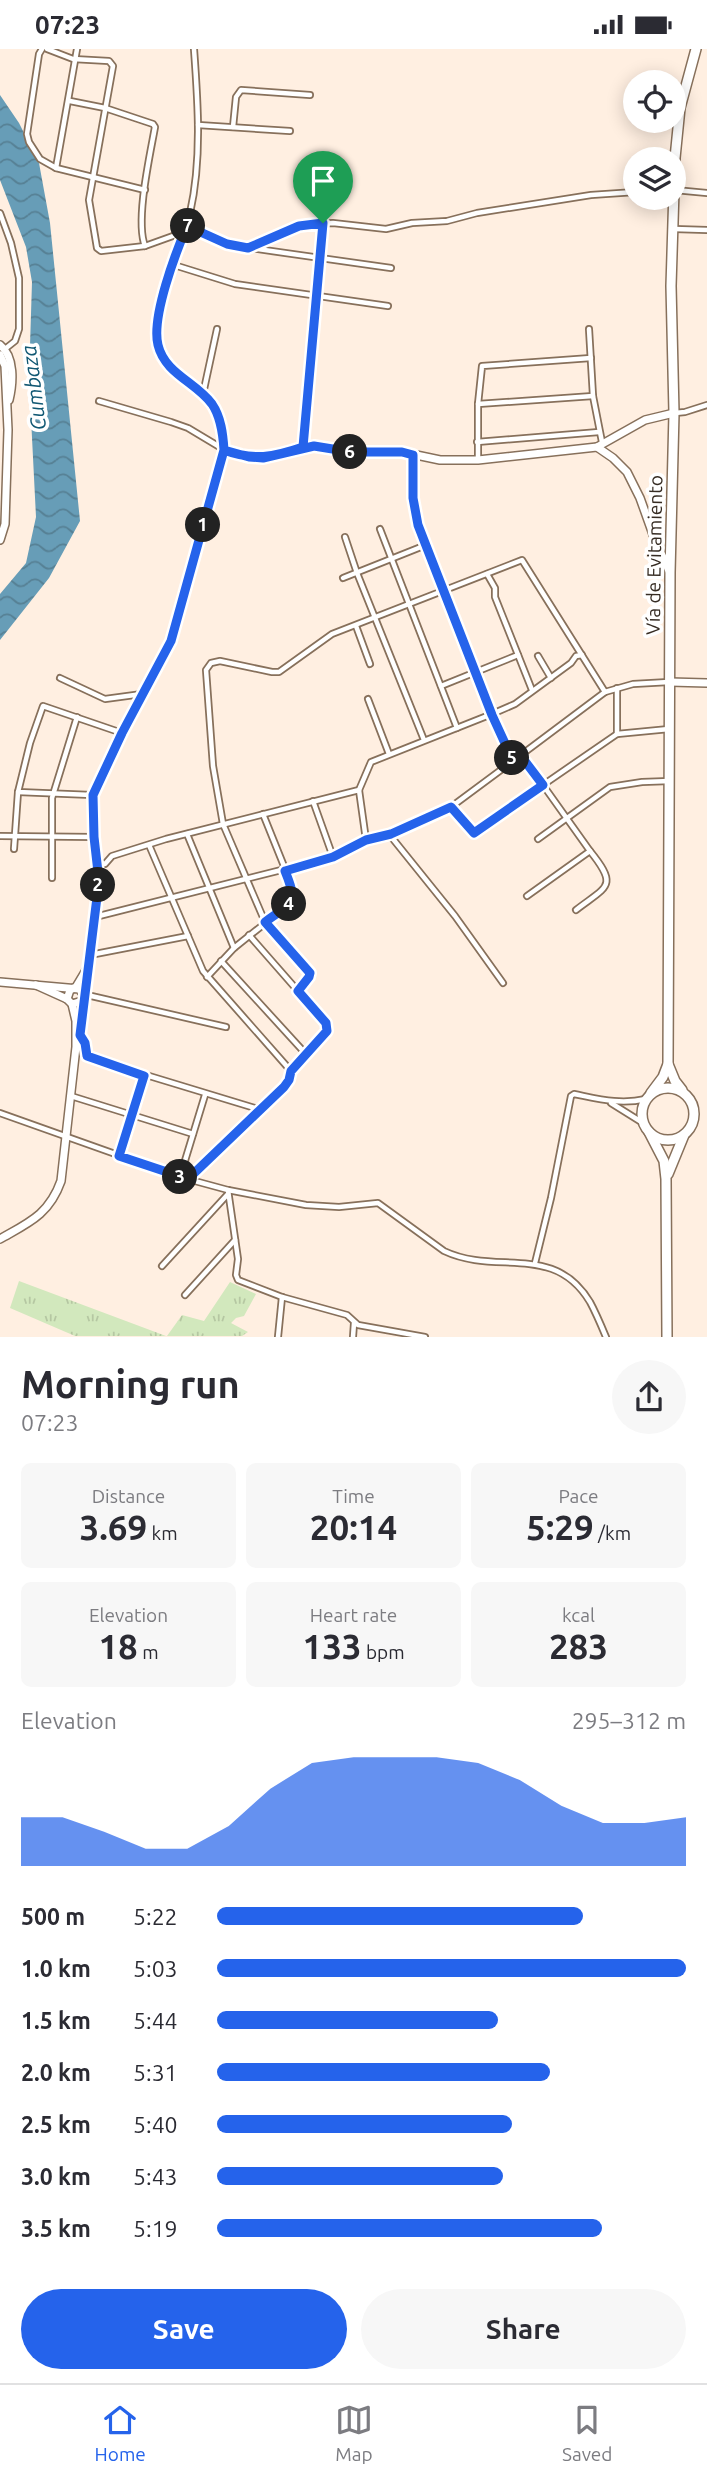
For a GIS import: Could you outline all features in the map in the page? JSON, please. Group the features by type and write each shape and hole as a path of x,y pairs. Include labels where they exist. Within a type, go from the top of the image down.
{"highway":[{"name":"Vía de Evitamiento","path":"675,147 680,108 696,49"},
{"name":"Vía de Evitamiento","path":"649,1096 663,1077 668,1064 670,573 674,413 671,286 674,210"},
{"name":"Vía de Evitamiento","path":"668,1064 675,1081 685,1094"},
{"path":"666,1179 671,1161 692,1124 694,1115 691,1102 685,1094 667,1087 649,1096 642,1108 643,1123 664,1161 666,1179 667,1336"},
{"path":"649,1132 659,1139 668,1140 684,1134"}],"street":[{"path":"145,190 92,177 56,168 40,159 27,134 39,54 45,49 70,58 112,63 113,72 92,177 89,200 97,248 102,251 145,246 185,232"},
{"path":"56,168 77,49"},
{"path":"0,1239 36,1219 55,1194 61,1181 99,881 93,795 122,733 171,641 224,450 218,415 203,394 174,371 158,344 159,312 187,226 195,186 198,124 194,49"},
{"path":"233,127 236,97 241,90 310,95"},
{"path":"69,101 106,108 149,121 155,127 145,190 142,235 145,246"},
{"path":"198,124 290,131"},
{"path":"686,191 707,193"},
{"path":"248,248 299,226 323,223 386,229 623,192"},
{"path":"0,213 11,243 19,278 18,333 13,344 2,350 10,360 12,375 4,429 3,518 0,540"},
{"path":"303,447 323,223"},
{"path":"187,226 227,244 391,268"},
{"path":"674,229 707,230"},
{"path":"174,265 235,284 388,306"},
{"path":"203,394 217,329"},
{"path":"589,329 593,396 600,445 627,472 670,573"},
{"path":"478,460 480,369 484,365 591,358"},
{"path":"478,404 593,396"},
{"path":"99,401 180,425 224,450 249,457 263,458 303,447 325,446 351,452 402,452 440,460 478,460 600,445 645,420 707,405"},
{"path":"477,442 599,432"},
{"path":"413,455 415,514 492,715 513,761"},
{"path":"380,529 457,728"},
{"path":"345,537 374,618 424,740"},
{"path":"343,578 426,545"},
{"path":"298,991 310,973 265,922 223,824 213,766 206,670 211,663 220,661 279,672 332,634 519,561 524,562 605,692"},
{"path":"487,575 495,588 495,597 532,691"},
{"path":"356,626 370,664"},
{"path":"441,686 518,655"},
{"path":"366,840 359,790 369,764 515,704 571,663 576,656 582,655"},
{"path":"538,656 551,678"},
{"path":"60,678 105,699 143,693"},
{"path":"94,918 333,857 366,840 391,834 451,807 605,692 633,684 707,683"},
{"path":"617,688 617,734"},
{"path":"368,699 389,754"},
{"path":"14,849 18,792 30,743 43,706 122,733"},
{"path":"52,878 54,794 77,717"},
{"path":"451,807 474,833 617,734 670,729"},
{"path":"521,756 605,870 607,884 576,910"},
{"path":"538,839 610,787 670,781"},
{"path":"97,862 105,864 112,856 149,845 359,790"},
{"path":"18,792 93,795"},
{"path":"313,801 333,857"},
{"path":"206,977 234,948 288,905 293,898 293,891 263,814"},
{"path":"187,834 234,948"},
{"path":"391,834 503,983"},
{"path":"0,836 94,837"},
{"path":"149,845 206,977 291,1071"},
{"path":"527,896 590,851"},
{"path":"188,1179 287,1084 291,1071 305,1053 326,1034 327,1026 249,935"},
{"path":"89,955 188,936"},
{"path":"221,960 305,1053"},
{"path":"76,1047 69,1002 70,991 76,987 88,967"},
{"path":"0,982 76,987 85,996 226,1027"},
{"path":"36,985 69,1002 78,1004 85,996"},
{"path":"80,1035 85,1043 87,1056 205,1095 259,1109"},
{"path":"119,1156 144,1076"},
{"path":"535,1263 551,1198 569,1100 574,1094 611,1102 631,1103 649,1096"},
{"path":"180,1177 205,1095"},
{"path":"70,1096 193,1134"},
{"path":"611,1102 643,1123"},
{"path":"0,1112 66,1138 228,1192 306,1205 339,1207 378,1203 456,1257 548,1266 574,1282 590,1301 606,1336"},
{"path":"228,1192 238,1259 237,1278 282,1297 335,1310 348,1315 354,1322 382,1333 423,1336"},
{"path":"162,1266 228,1192"},
{"path":"185,1295 235,1240"},
{"path":"280,1335 282,1297"},
{"path":"353,1336 354,1322"}],"green space":[{"path":"19,1281 166,1336 75,1336 10,1308"},
{"path":"230,1282 256,1294 244,1316 231,1323 248,1332 242,1336 167,1336 182,1315 204,1321"}],"water":[{"name":"Cumbaza","path":"0,95 19,123 39,163 50,223 80,521 49,578 0,640 0,594 26,563 36,517 29,378 32,282 26,247 0,180"}],"route":[{"path":"323,223 299,226 248,248 227,244 187,226 159,312 157,336 161,353 174,371 212,404 222,429 224,450 249,457 263,458 314,446 362,453 402,452 413,455 413,498 418,525 492,715 513,761 521,756 543,785 474,833 451,807 391,834 366,840 333,857 285,871 293,898 265,922 310,973 298,991 326,1023 327,1031 291,1071 284,1087 188,1179 119,1156 144,1076 90,1058 80,1035 99,881 93,795 122,733 171,641 224,450 263,458 303,447 323,223"}]}
